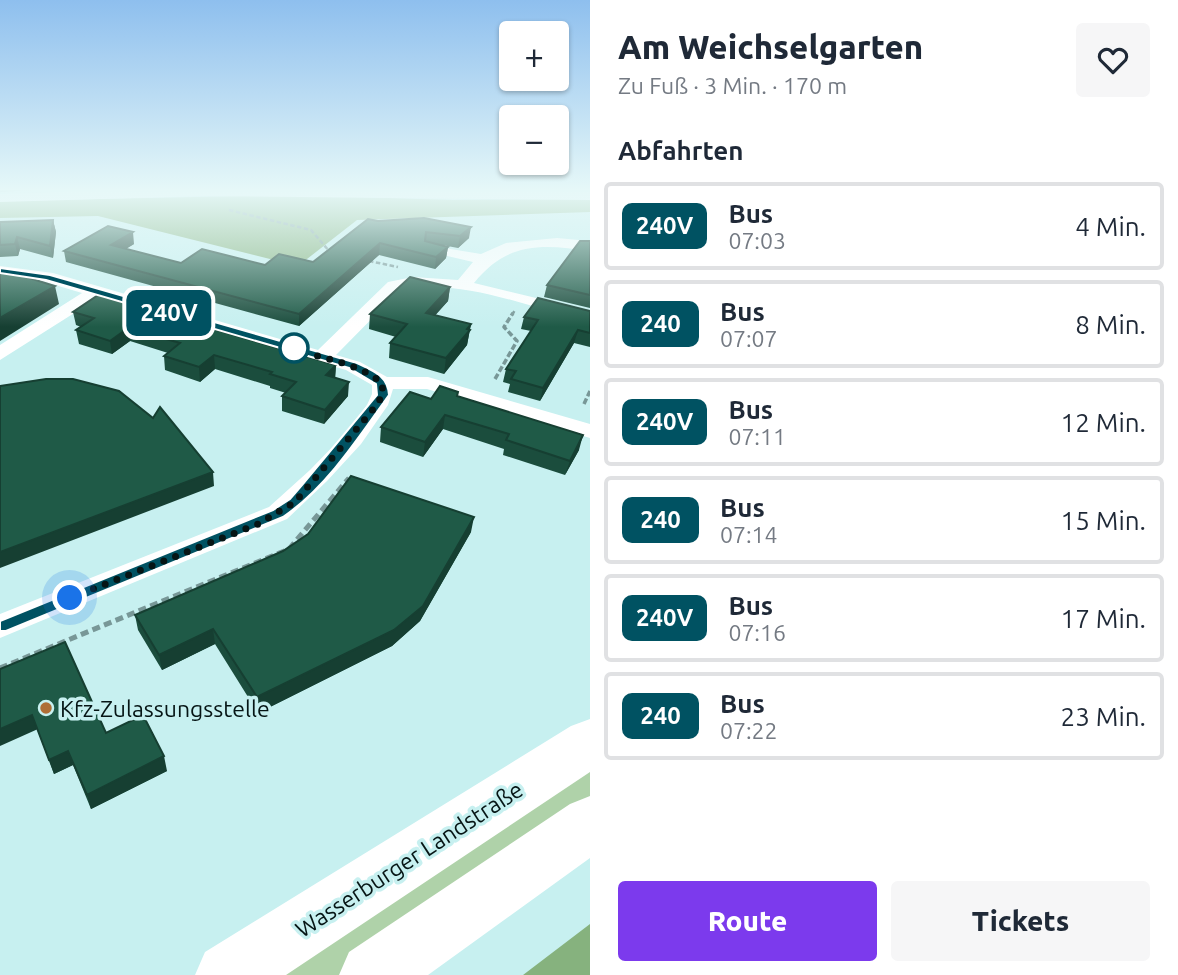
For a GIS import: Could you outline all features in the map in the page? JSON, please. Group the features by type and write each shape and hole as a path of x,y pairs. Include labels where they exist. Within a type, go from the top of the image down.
{"main road":[{"name":"Wasserburger Landstraße","path":"228,975 590,743"},
{"path":"372,975 590,824"}],"street":[{"path":"462,286 485,260 507,247 573,243 590,246"},
{"path":"432,248 485,260"},
{"path":"0,271 30,273 322,357 362,370 382,383 428,383 590,431"},
{"path":"322,357 394,286 424,280 462,286 590,317"},
{"path":"0,354 95,292"},
{"path":"0,626 258,524 286,508 320,475 371,412 383,395 382,383"}],"path":[{"path":"316,236 329,251 342,255"},
{"path":"322,259 329,251"},
{"path":"369,261 409,270"},
{"path":"495,379 517,341 504,327 521,301"},
{"path":"584,404 590,391"},
{"path":"0,668 289,549 352,475"}],"green space":[{"path":"176,236 337,236 298,266"},
{"path":"590,770 590,811 353,975 278,975"},
{"path":"590,924 590,975 523,975"}],"building":[{"path":"0,236 51,236 50,246 17,237 15,244 0,245"},
{"path":"91,236 127,236 111,245 181,263 202,249 265,265 279,254 313,262 347,236 426,236 425,241 448,247 436,257 380,243 299,314 64,251"},
{"path":"580,241 590,241 590,295 547,285"},
{"path":"0,269 55,286 0,318"},
{"path":"410,277 450,287 426,313 471,324 467,329 470,330 446,358 390,343 407,324 370,314"},
{"path":"98,295 336,365 326,375 349,382 325,410 282,396 296,382 270,374 272,372 214,355 199,367 164,356 180,343 128,328 110,341 76,330 94,318 73,312"},
{"path":"538,298 590,311 590,333 578,330 543,388 511,379 516,371 506,369 538,320 524,317"},
{"path":"46,379 73,379 119,391 153,418 160,407 213,472 0,552 0,386"},
{"path":"440,386 458,392 457,396 583,435 570,461 506,440 509,434 445,415 425,442 381,427 410,392 431,399"},
{"path":"351,476 474,517 423,606 394,630 257,697 213,629 159,655 135,615 283,551 308,534"},
{"path":"65,642 106,733 143,715 164,756 87,795 68,751 49,760 32,715 0,729 0,669"}],"bus line":[{"name":"240V","path":"0,271 47,277 353,366 371,374 382,383 383,395 307,489 295,502 278,513 258,524 0,626"}],"place":[{"name":"Kfz-Zulassungsstelle","path":"46,708"}],"route":[{"path":"70,598 258,524 295,502 307,489 371,412 383,395 382,383 371,374 353,366 294,348"}]}
